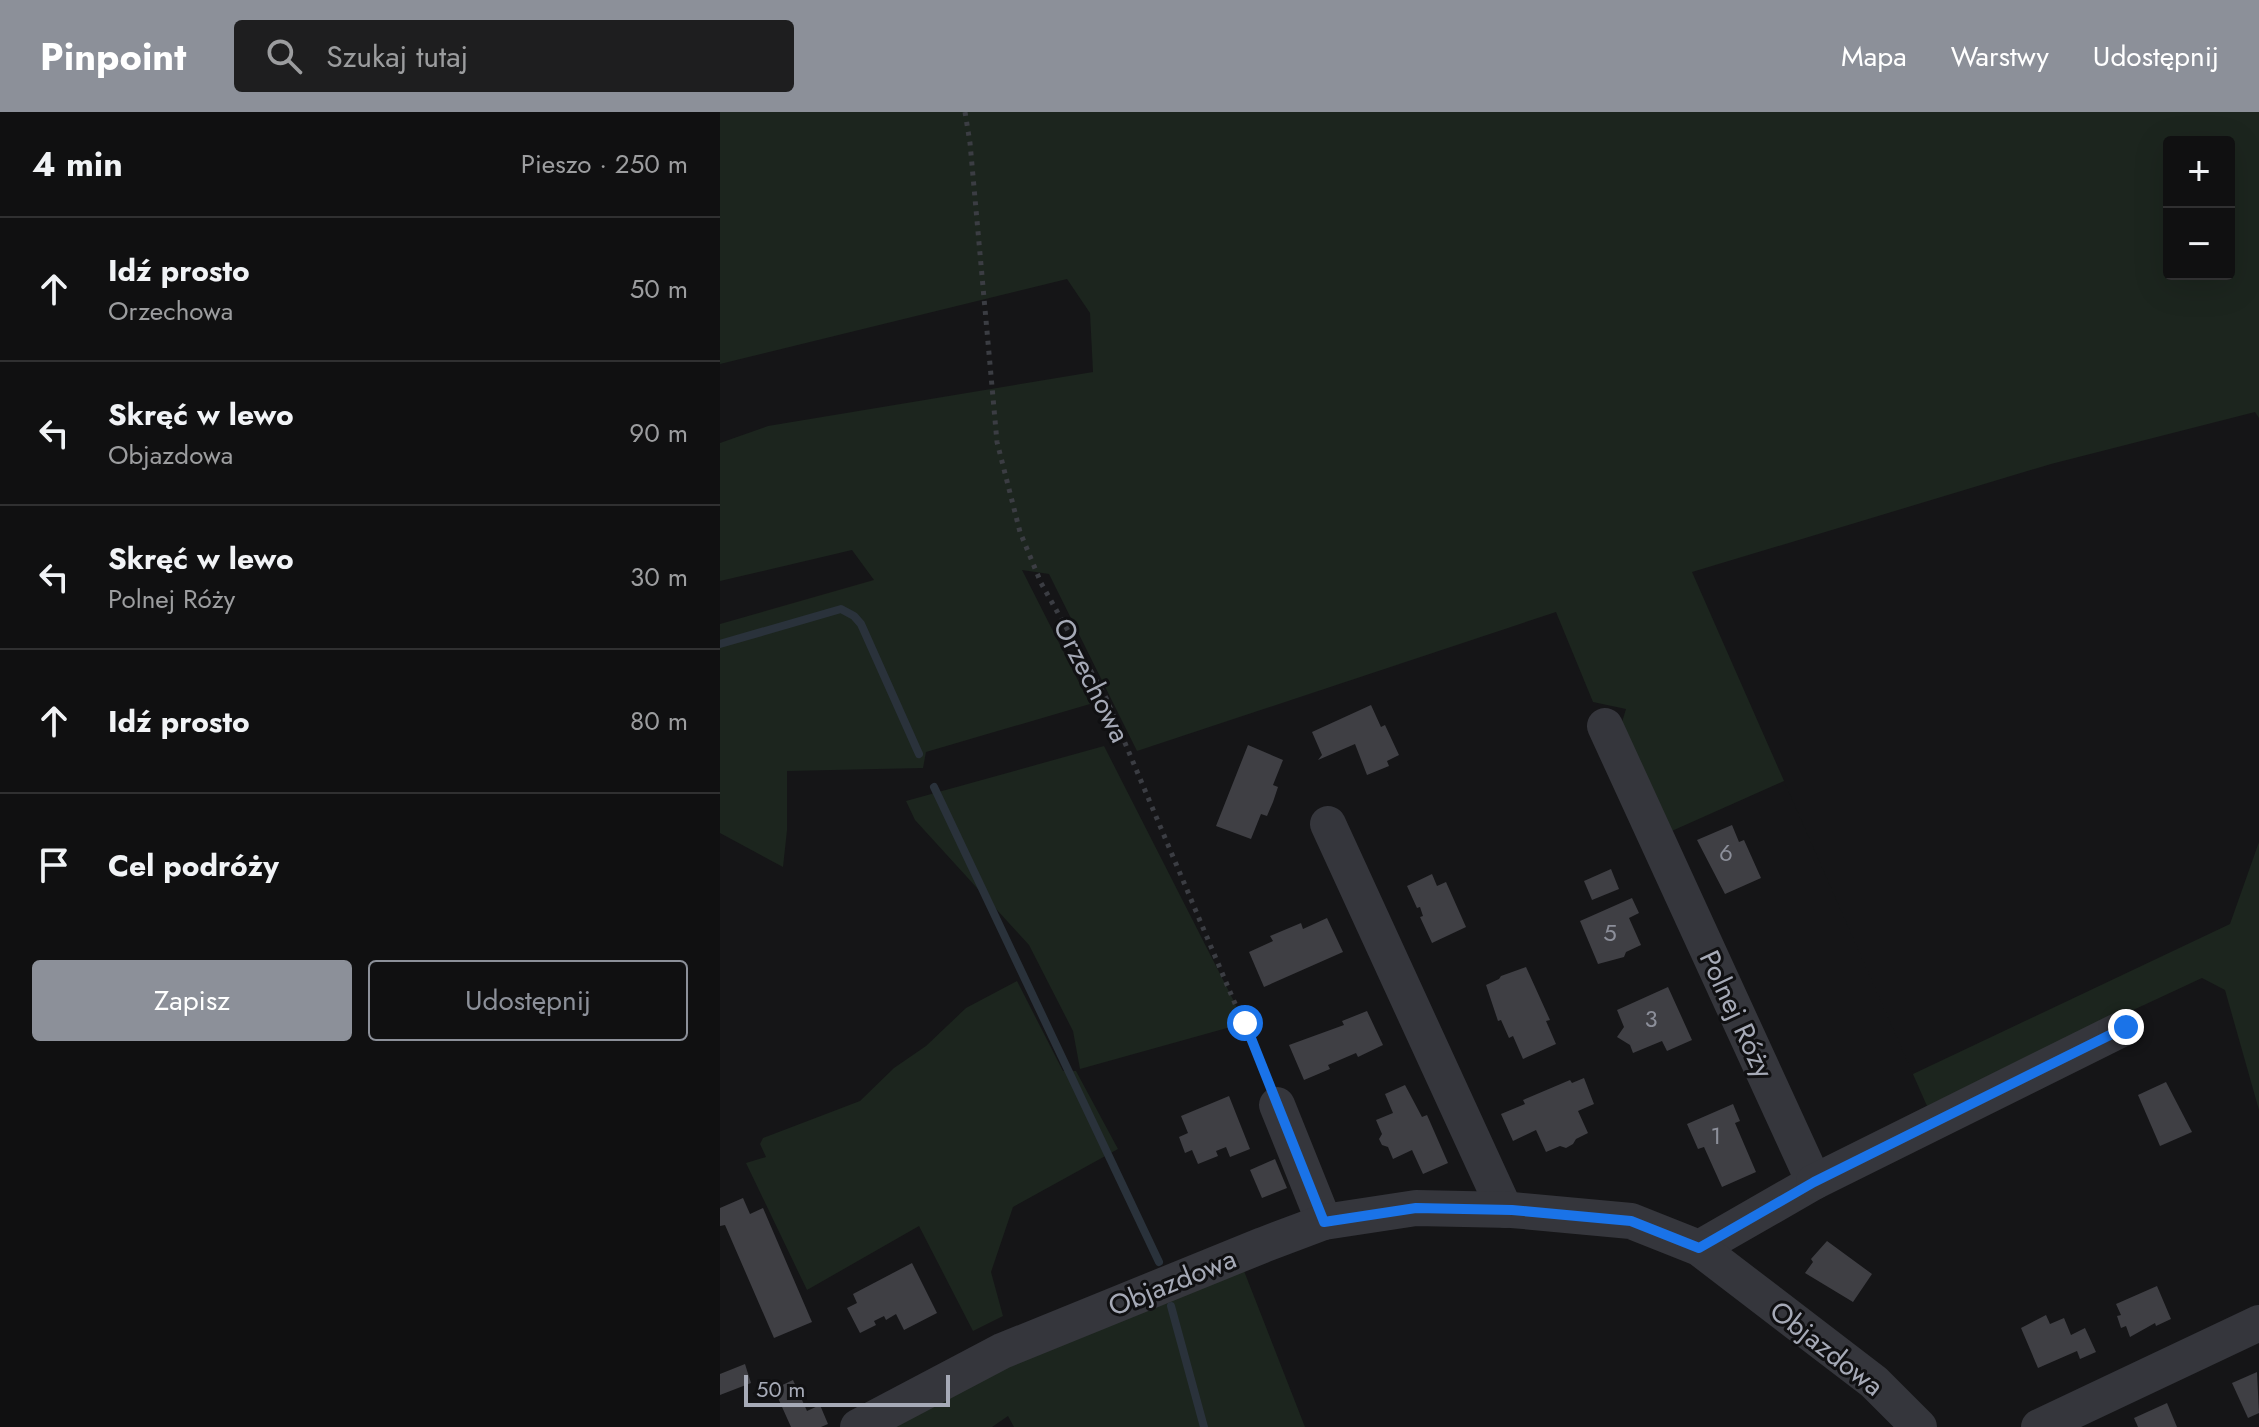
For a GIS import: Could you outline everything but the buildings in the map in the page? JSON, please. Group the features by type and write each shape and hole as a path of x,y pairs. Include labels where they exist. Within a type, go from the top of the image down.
{"street":[{"name":"Polnej Róży","path":"1605,726 1814,1182"},
{"path":"1328,824 1505,1210"},
{"path":"1699,1248 1814,1182 2126,1027"},
{"path":"1277,1105 1324,1222"},
{"name":"Objazdowa","path":"858,1427 1002,1351 1324,1222 1416,1208 1505,1210 1631,1221 1699,1248 1874,1382 1919,1427"},
{"path":"2039,1427 2259,1323"}],"path":[{"name":"Orzechowa","path":"965,112 997,442 1020,532 1041,583 1106,698 1277,1105"}],"shaded area":[{"path":"720,112 2259,112 2259,418 2255,412 2051,464 1692,572 1913,1074 2230,924 2259,842 2259,1110 2225,990 2202,978 1927,1106 1784,781 1665,834 1619,732 1626,709 1593,702 1556,612 1137,751 1049,574 1022,570 1090,704 926,752 923,768 787,771 787,830 783,867 720,833 720,624 874,580 852,550 720,581 720,443 768,426 1093,372 1090,313 1067,279 720,364"},
{"path":"1104,746 1245,1023 1080,1069 1073,1031 1029,945 915,820 906,801"},
{"path":"1017,981 1063,1071 1076,1071 1118,1149 1013,1207 991,1272 1003,1316 973,1331 919,1226 807,1290 746,1163 766,1157 760,1144 763,1138 860,1101 966,1008"},
{"path":"1237,1253 1305,1427 1014,1427 1008,1416 992,1427 882,1427"}],"waterway":[{"path":"720,644 841,609 854,616 861,624 919,754"},
{"path":"934,787 1159,1262"},
{"path":"1171,1306 1204,1427"}],"route":[{"path":"1245,1023 1324,1222 1416,1208 1512,1210 1631,1221 1699,1248 1814,1182 2126,1027"}]}
